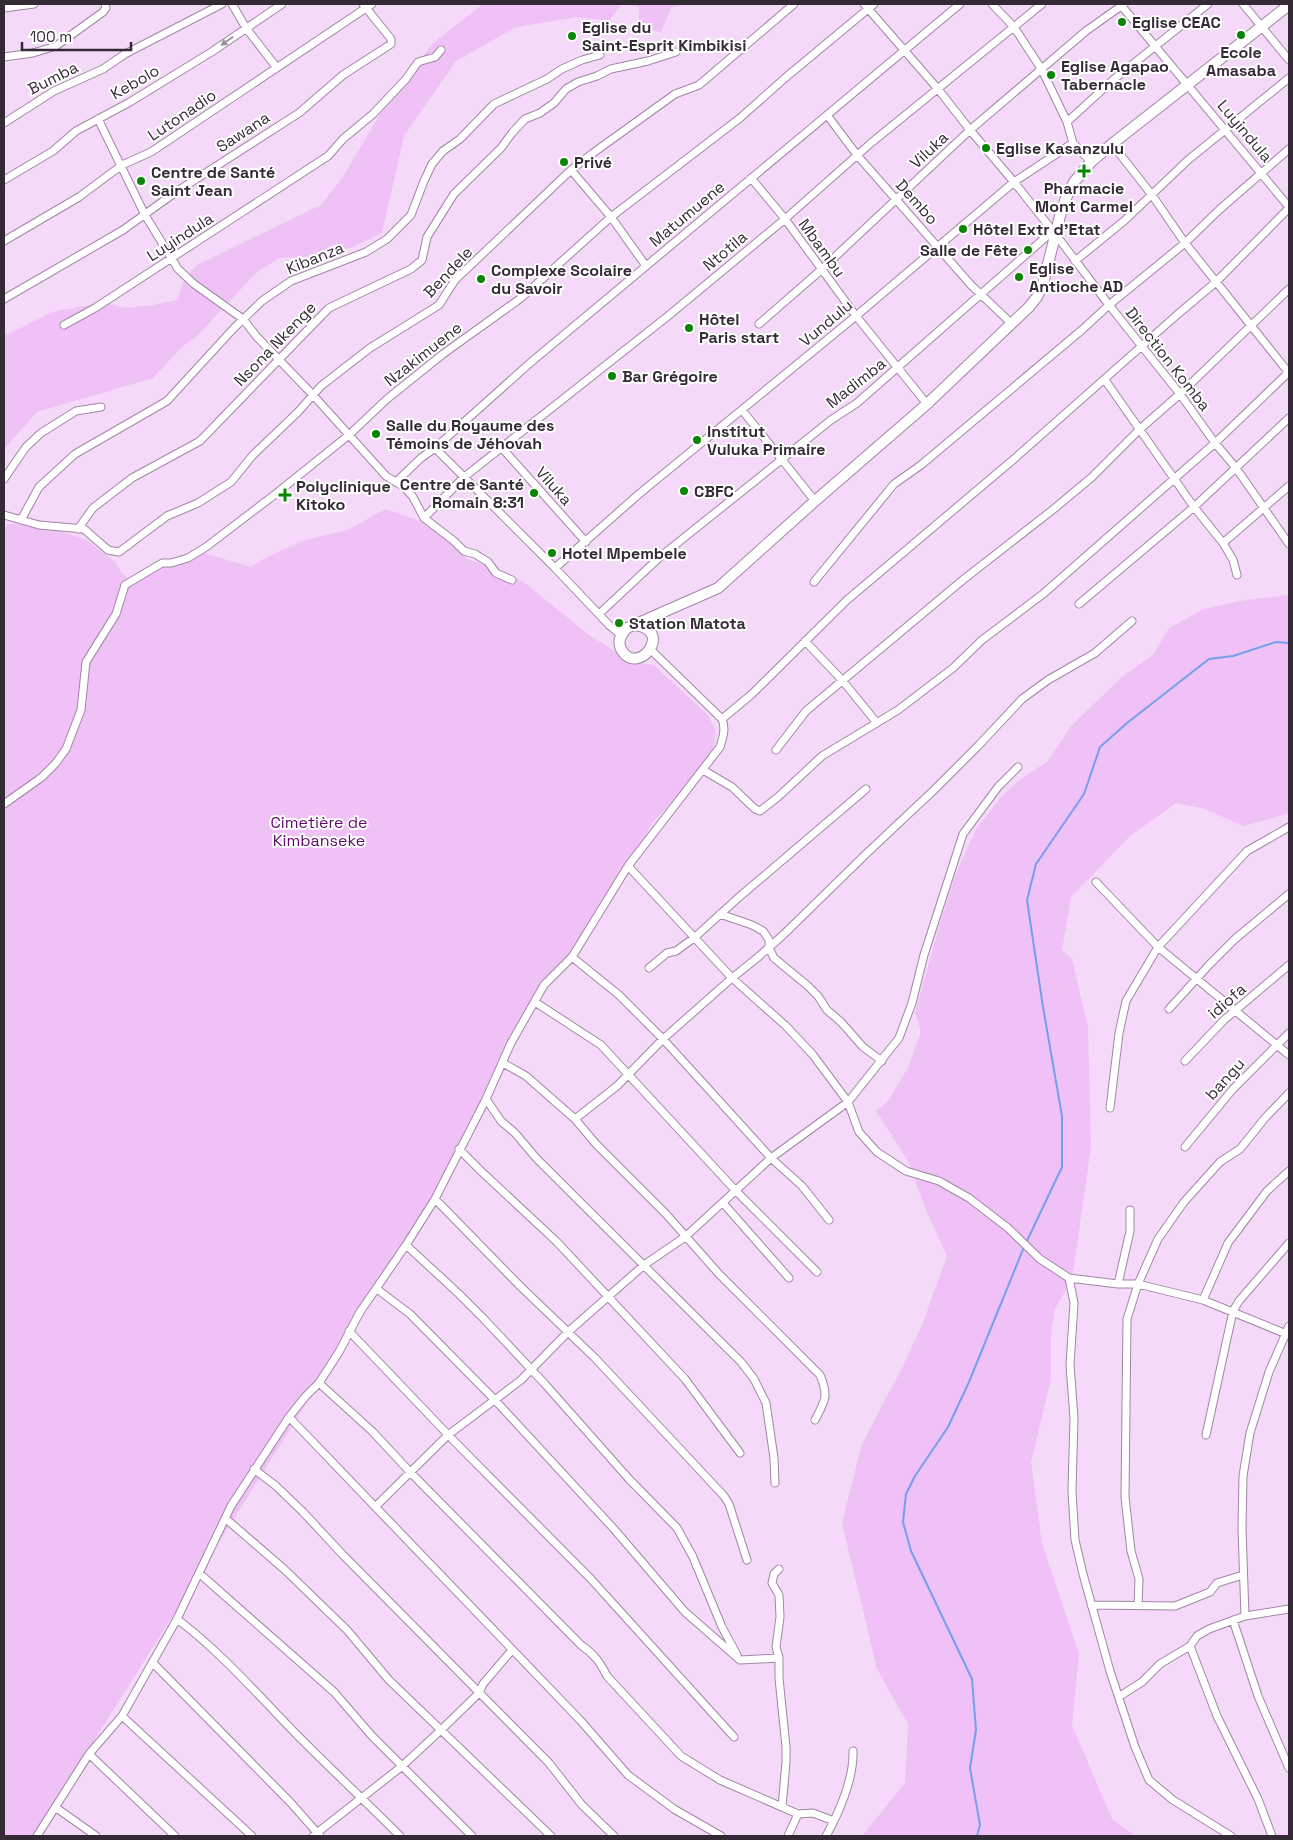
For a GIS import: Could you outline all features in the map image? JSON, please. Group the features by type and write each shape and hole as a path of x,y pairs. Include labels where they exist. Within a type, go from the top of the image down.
{"street":[{"path":"4,8 34,4"},
{"path":"4,57 33,54 56,46 103,12 106,8 105,4"},
{"name":"Bumba","path":"4,122 54,91 103,69 125,54 222,4"},
{"path":"232,4 246,28 277,68"},
{"name":"Kebolo","path":"4,180 53,151 76,131 177,74 282,4"},
{"name":"Bendele","path":"78,529 88,531 108,550 119,552 167,516 198,503 231,482 253,455 298,412 321,386 370,348 439,305 456,280 571,170 675,94 699,85 794,4"},
{"name":"Matumuene","path":"396,482 530,363 960,4"},
{"path":"992,4 1014,27 1042,70 1067,122 1073,143 1091,162"},
{"name":"Ntotila","path":"424,518 464,478 668,316 785,219 857,155 1042,4"},
{"name":"Luyindula","path":"1122,4 1225,130 1262,172 1289,208"},
{"name":"Viluka","path":"759,324 821,270 970,130 1086,31 1122,4"},
{"path":"1067,122 1113,80 1208,4"},
{"path":"1242,4 1289,60"},
{"name":"Sawana","path":"4,299 123,230 176,192 299,113 343,75 391,44 390,39 367,5"},
{"name":"Lutonadio","path":"4,241 79,197 122,165 151,152 367,5"},
{"name":"Direction Komba","path":"869,5 904,50 1055,231 1109,306 1180,394 1215,443 1236,468 1289,544"},
{"name":"Nzakimuene","path":"4,804 42,777 56,764 66,749 81,710 86,662 116,614 125,585 162,563 171,563 188,558 206,547 273,496 349,435 394,393 443,354 521,298 612,217 724,131 869,5"},
{"path":"658,614 651,634 653,642 651,650 644,656 636,658 628,656 622,650 619,642 621,635 627,628 658,614 718,588 927,404 1029,308 1043,284 1055,231 1066,198 1074,182 1091,162 1289,5"},
{"name":"Luyindula","path":"64,325 95,308 328,156 343,139 373,114 406,79 418,62 435,57 441,50"},
{"name":"Nsona Nkenge","path":"78,529 92,508 132,478 200,441 329,308 411,269 422,260 428,237 454,194 501,148 525,119 540,113 554,103 566,89 578,82 611,69 648,61 676,52"},
{"name":"Kibanza","path":"20,520 39,487 75,454 167,402 243,319 262,301 291,281 366,252 387,239 411,214 432,164 444,151 460,139 494,104 547,79 562,69 582,60 600,55"},
{"path":"1075,261 1152,196 1188,160 1289,78"},
{"name":"Dembo","path":"827,115 857,155 971,285 1012,324"},
{"path":"98,119 145,215 178,269 194,284 243,319 257,337 313,395 386,476 404,487 413,498 424,518 464,551 475,554 488,562 496,572 512,580"},
{"name":"Vundulu","path":"555,568 639,494 856,316 1014,182 1073,143"},
{"path":"704,770 732,787 758,811 778,797 822,756 898,710 953,668 982,640 1043,594 1215,443 1289,373 1185,243 1112,144"},
{"path":"814,582 894,484 935,453 1185,243 1289,149"},
{"path":"571,170 612,217 646,266"},
{"name":"Mbambu","path":"751,178 785,219 856,316 927,404"},
{"path":"722,719 752,694 847,600 1105,380 1216,282 1289,208"},
{"name":"Madimba","path":"599,614 660,557 831,420 857,403 982,295 1030,250 1055,231"},
{"path":"776,750 806,711 964,579 1092,477 1140,428 1180,394 1289,289"},
{"path":"1105,380 1194,507 1223,543 1237,574"},
{"path":"4,479 26,447 41,433 76,411 101,407"},
{"path":"742,410 815,501"},
{"path":"1079,604 1194,507 1289,418"},
{"path":"435,448 621,635"},
{"name":"Viluka","path":"502,448 586,542"},
{"path":"1223,543 1289,486"},
{"path":"4,515 40,524 78,529"},
{"path":"575,1119 629,1074 663,1039 732,978 769,948 941,783 1022,699 1048,680 1095,654 1132,621"},
{"path":"634,625 641,626 651,634"},
{"path":"805,641 842,680 877,723"},
{"path":"37,1836 89,1754 122,1716 177,1619 225,1518 254,1469 289,1417 319,1383 339,1352 360,1312 435,1199 486,1099 511,1043 544,985 572,956 628,866 720,747 724,736 722,719 651,650"},
{"path":"375,1507 448,1435 531,1371 568,1332 644,1265 685,1237 771,1158 848,1102 899,1038 912,1003 924,955 963,834 998,787 1018,767"},
{"path":"649,968 667,953 676,951 694,938 866,789"},
{"path":"1110,1108 1119,1033 1126,1001 1158,947 1247,851 1289,827"},
{"path":"628,866 732,978 786,1026 814,1055 848,1102 859,1132 877,1152 906,1171 939,1182 969,1198 1008,1228 1040,1260 1069,1278 1118,1284 1138,1284 1203,1300 1287,1334"},
{"path":"1096,882 1158,947 1289,1055"},
{"path":"1169,1009 1234,939 1289,894"},
{"path":"720,914 752,925 763,931 769,940 769,948 774,958 808,986 827,1010 842,1022 863,1047 882,1061"},
{"path":"572,956 619,995 663,1039 771,1158 802,1186 829,1220"},
{"name":"idiofa","path":"1185,1061 1224,1020 1289,965"},
{"path":"535,1002 601,1045 736,1191 817,1272"},
{"name":"bangu","path":"1185,1147 1232,1089 1289,1033"},
{"path":"503,1063 526,1076 575,1119 596,1144 666,1214 685,1237 768,1325 820,1375 826,1387 826,1400 815,1420"},
{"path":"1138,1606 1139,1579 1131,1552 1126,1515 1126,1319 1138,1284 1158,1239 1184,1202 1220,1162 1240,1149 1265,1118 1289,1094"},
{"path":"486,1099 502,1122 515,1132 537,1159 741,1362 754,1380 766,1403 774,1458 775,1483"},
{"path":"460,1149 557,1242 691,1386 740,1453"},
{"path":"1203,1300 1228,1243 1267,1191 1289,1170"},
{"path":"435,1199 594,1358 724,1496 729,1504 747,1560"},
{"path":"723,1203 789,1278"},
{"path":"1118,1284 1130,1232 1130,1210"},
{"path":"1206,1435 1233,1312 1239,1300 1289,1242"},
{"path":"406,1245 459,1294 629,1479 677,1528 694,1557 722,1627 740,1660"},
{"path":"1069,1278 1074,1303 1070,1365 1074,1418 1072,1468 1075,1540 1110,1671 1120,1696 1135,1747 1149,1780 1173,1800 1232,1836"},
{"path":"376,1289 410,1314 494,1399 614,1529 685,1612 740,1660 779,1658"},
{"path":"1245,1616 1243,1476 1250,1433 1269,1372 1289,1326"},
{"path":"350,1331 448,1435 590,1578 734,1737"},
{"path":"319,1383 373,1432 581,1645 593,1653 600,1661 607,1676 681,1756 720,1780 782,1808 798,1814 813,1813 834,1821"},
{"path":"289,1417 580,1720 628,1775 674,1809 720,1836"},
{"path":"254,1469 276,1486 303,1512 343,1555 549,1763 582,1805 614,1836"},
{"path":"225,1518 284,1569 347,1630 389,1680 551,1836"},
{"path":"779,1568 774,1574 772,1583 779,1595 780,1617 776,1647 779,1658 779,1678 783,1701 786,1747 782,1808"},
{"path":"200,1574 334,1692 401,1767 472,1836"},
{"path":"1091,1605 1175,1606 1210,1592 1217,1583 1243,1575"},
{"path":"1120,1696 1142,1682 1160,1664 1190,1646 1197,1636 1209,1629 1245,1616 1289,1609"},
{"path":"177,1619 208,1644 400,1836"},
{"path":"1233,1620 1258,1696 1289,1768"},
{"path":"1190,1646 1217,1716 1258,1799 1272,1836"},
{"path":"152,1663 291,1803 317,1835 401,1767 442,1729 479,1693 483,1684 512,1650"},
{"path":"122,1716 252,1836"},
{"path":"826,1836 834,1821 854,1762 853,1751"},
{"path":"89,1754 175,1836"},
{"path":"55,1807 96,1836"},
{"path":"788,1836 798,1814"}],"green space":[{"path":"483,4 681,4 671,8 661,32 639,29 639,6 621,5 609,21 577,17 516,27 456,61 404,136 382,233 353,247 310,257 280,258 257,272 197,336 183,346 153,378 37,412 4,449 4,334 9,334 52,312 106,302 123,308 154,305 177,300 185,278 197,265 321,205 343,177 380,114 432,44"},
{"name":"Cimetière de Kimbanseke","path":"385,509 420,521 444,537 467,559 503,571 526,584 589,635 632,662 654,665 708,715 715,729 714,757 651,824 635,858 572,957 544,985 435,1199 34,1836 4,1836 4,528 8,524 39,525 85,539 116,563 121,572 131,581 149,569 183,561 204,553 251,567 263,559 305,540 348,530"},
{"path":"1289,595 1289,812 1244,826 1202,808 1176,803 1130,836 1071,897 1062,950 1072,959 1088,1027 1091,1146 1072,1279 1055,1309 1051,1334 1051,1379 1031,1462 1042,1544 1079,1654 1072,1725 1112,1819 1135,1836 862,1836 905,1783 908,1724 877,1669 842,1523 862,1444 922,1325 947,1256 926,1210 908,1161 876,1111 888,1101 908,1068 921,1032 915,1012 956,873 976,829 1002,796 1019,780 1048,761 1071,726 1123,676 1153,655 1169,628 1204,609 1239,601"}],"waterway":[{"path":"1026,1243 1062,1167 1062,1116 1027,900 1036,864 1084,794 1100,747 1127,723 1209,659 1233,656 1276,642 1289,643"},
{"path":"977,1836 980,1825 970,1768 976,1730 972,1679 911,1551 903,1522 906,1494 915,1476 948,1427 969,1382 1024,1247"}],"place":[{"name":"Eglise CEAC","path":"1122,22"},
{"name":"Ecole Amasaba","path":"1241,35"},
{"name":"Eglise du Saint-Esprit Kimbikisi","path":"572,36"},
{"name":"Eglise Agapao Tabernacle","path":"1051,75"},
{"name":"Eglise Kasanzulu","path":"986,148"},
{"name":"Privé","path":"564,162"},
{"name":"Pharmacie Mont Carmel","path":"1084,171"},
{"name":"Centre de Santé Saint Jean","path":"141,181"},
{"name":"Hôtel Extr d'Etat","path":"963,229"},
{"name":"Salle de Fête","path":"1028,250"},
{"name":"Eglise Antioche AD","path":"1019,277"},
{"name":"Complexe Scolaire du Savoir","path":"481,279"},
{"name":"Hôtel Paris start","path":"689,328"},
{"name":"Bar Grégoire","path":"612,376"},
{"name":"Salle du Royaume des Témoins de Jéhovah","path":"376,434"},
{"name":"Institut Vuluka Primaire","path":"697,440"},
{"name":"CBFC","path":"684,491"},
{"name":"Centre de Santé Romain 8:31","path":"534,493"},
{"name":"Polyclinique Kitoko","path":"285,495"},
{"name":"Hotel Mpembele","path":"552,553"},
{"name":"Station Matota","path":"619,623"}]}
